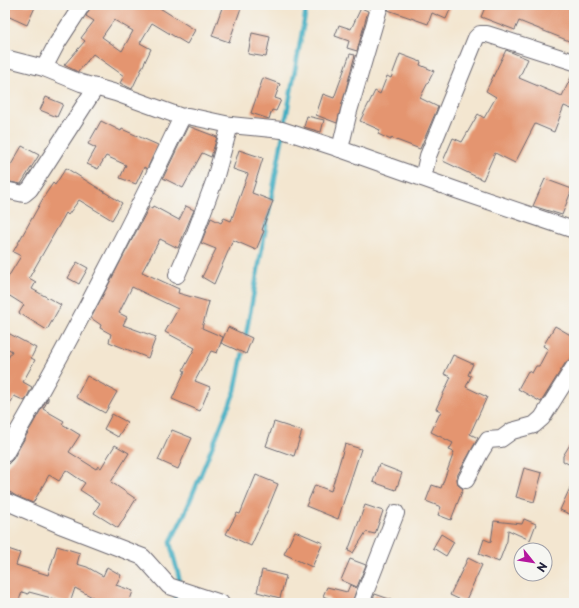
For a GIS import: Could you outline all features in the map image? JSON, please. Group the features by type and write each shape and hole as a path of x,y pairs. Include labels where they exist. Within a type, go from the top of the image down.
{"street":[{"path":"44,68 56,45 82,5"},
{"path":"340,148 380,5"},
{"path":"423,178 428,156 476,38 480,34 487,34 574,62"},
{"path":"5,58 44,68 81,83 116,93 182,117 188,116 230,124 282,130 340,148 574,230"},
{"path":"5,190 24,194 30,189 96,87"},
{"path":"5,454 48,380 140,205 182,117"},
{"path":"177,275 194,236 215,179 230,124"},
{"path":"466,480 488,440 501,439 512,431 534,425 542,418 574,367"},
{"path":"5,501 60,525 143,557 169,586 220,603"},
{"path":"361,603 396,513"}],"building":[{"path":"5,5 36,5 27,25 5,15"},
{"path":"91,5 155,5 195,30 187,44 152,23 140,43 151,49 132,89 120,83 124,76 93,54 78,72 64,65 85,41 81,38 94,21 86,16","holes":["114,20 133,31 122,51 102,37"]},
{"path":"223,5 242,5 229,42 212,36"},
{"path":"389,5 452,5 446,19 432,13 428,24 388,10"},
{"path":"486,5 574,5 574,43 519,21 515,30 481,17"},
{"path":"361,8 368,11 357,51 347,48 349,41 335,36 339,25 351,29"},
{"path":"252,33 270,37 266,57 248,54"},
{"path":"506,50 528,59 519,78 562,96 574,71 574,110 564,106 554,132 535,124 515,163 495,153 483,180 443,161 453,138 462,142 478,114 484,118 496,97 486,91"},
{"path":"350,54 355,55 337,123 316,115 323,94 334,98"},
{"path":"400,54 421,62 420,65 434,71 420,98 438,107 420,149 391,138 391,140 378,134 380,130 360,121 375,91 380,94 387,76 391,78"},
{"path":"263,78 280,84 275,98 281,100 276,111 272,110 269,119 251,113"},
{"path":"46,97 63,104 57,117 40,110"},
{"path":"307,116 324,120 321,132 304,127"},
{"path":"101,121 121,131 122,129 158,145 147,169 144,167 136,184 120,178 126,165 106,156 98,169 87,164 96,148 88,144"},
{"path":"188,126 217,137 211,157 202,153 183,188 163,178"},
{"path":"22,146 39,155 21,184 5,181 5,175"},
{"path":"239,150 263,158 252,193 273,201 262,230 264,231 256,250 233,240 214,284 202,277 216,249 201,243 211,218 221,223 224,218 231,221 248,174 233,169"},
{"path":"66,168 122,203 112,220 79,200 68,215 66,213 29,278 36,282 32,289 61,305 47,330 19,313 24,305 5,293 5,282 21,256 13,252 45,195 53,183 55,185"},
{"path":"545,179 572,189 562,215 533,206"},
{"path":"153,206 179,220 186,206 194,210 178,248 160,239 142,272 179,289 178,293 209,302 202,328 223,337 217,353 211,351 195,381 210,387 200,411 172,399 185,371 183,370 195,348 165,332 178,309 132,287 119,313 127,317 123,325 156,337 148,358 109,342 111,334 100,328 101,325 91,318 149,207 152,209"},
{"path":"77,262 88,268 79,284 68,278"},
{"path":"555,326 574,337 574,357 566,362 541,402 518,389 528,371 532,373 536,366 539,366 548,349 543,346"},
{"path":"228,327 252,338 246,354 221,343"},
{"path":"8,333 36,348 31,358 35,360 23,382 32,387 25,401 14,396 5,415 5,364 12,351 5,347 5,339"},
{"path":"453,355 473,364 468,375 471,376 466,387 487,397 470,434 478,438 457,476 458,485 463,489 451,520 438,515 441,507 426,501 432,485 441,488 454,452 449,450 453,443 431,432 441,411 436,409 451,377 444,374"},
{"path":"87,376 117,392 105,413 76,397"},
{"path":"48,397 43,409 64,421 62,424 80,435 69,452 96,469 98,466 101,468 115,445 129,453 111,482 136,499 118,528 94,513 100,503 80,490 85,483 66,470 59,481 49,475 33,503 16,496 5,489 5,469 13,459"},
{"path":"112,414 127,422 118,437 104,429"},
{"path":"274,422 302,431 294,456 266,446"},
{"path":"172,430 192,438 178,469 158,460"},
{"path":"574,438 574,467 563,461 563,456"},
{"path":"345,444 361,449 338,519 306,506 315,485 331,491"},
{"path":"379,464 402,473 396,490 373,482"},
{"path":"524,468 542,473 534,502 516,497"},
{"path":"256,475 278,484 251,546 226,534 237,513 240,514"},
{"path":"574,479 574,516 560,510"},
{"path":"365,505 383,511 375,534 366,532 353,553 348,551"},
{"path":"524,519 536,524 530,540 508,530 507,541 499,562 479,554 484,539 491,542 494,521 522,524"},
{"path":"295,531 323,543 312,567 284,554"},
{"path":"441,534 454,542 446,556 433,548"},
{"path":"57,546 80,553 77,564 87,567 103,576 107,567 121,575 116,585 133,591 129,603 104,603 75,588 70,603 29,592 28,594 22,592 18,603 5,603 5,548 20,553 16,565 48,575"},
{"path":"468,558 482,565 465,602 450,595"},
{"path":"350,559 366,565 357,587 341,580"},
{"path":"262,570 286,576 280,598 257,592"},
{"path":"350,585 357,588 352,603 338,603 323,596 327,587 347,592"},
{"path":"375,594 395,601 394,603 371,603"}],"waterway":[{"path":"245,340 307,5"},
{"path":"175,603 179,577 170,543 185,513 235,391 244,347"}]}
